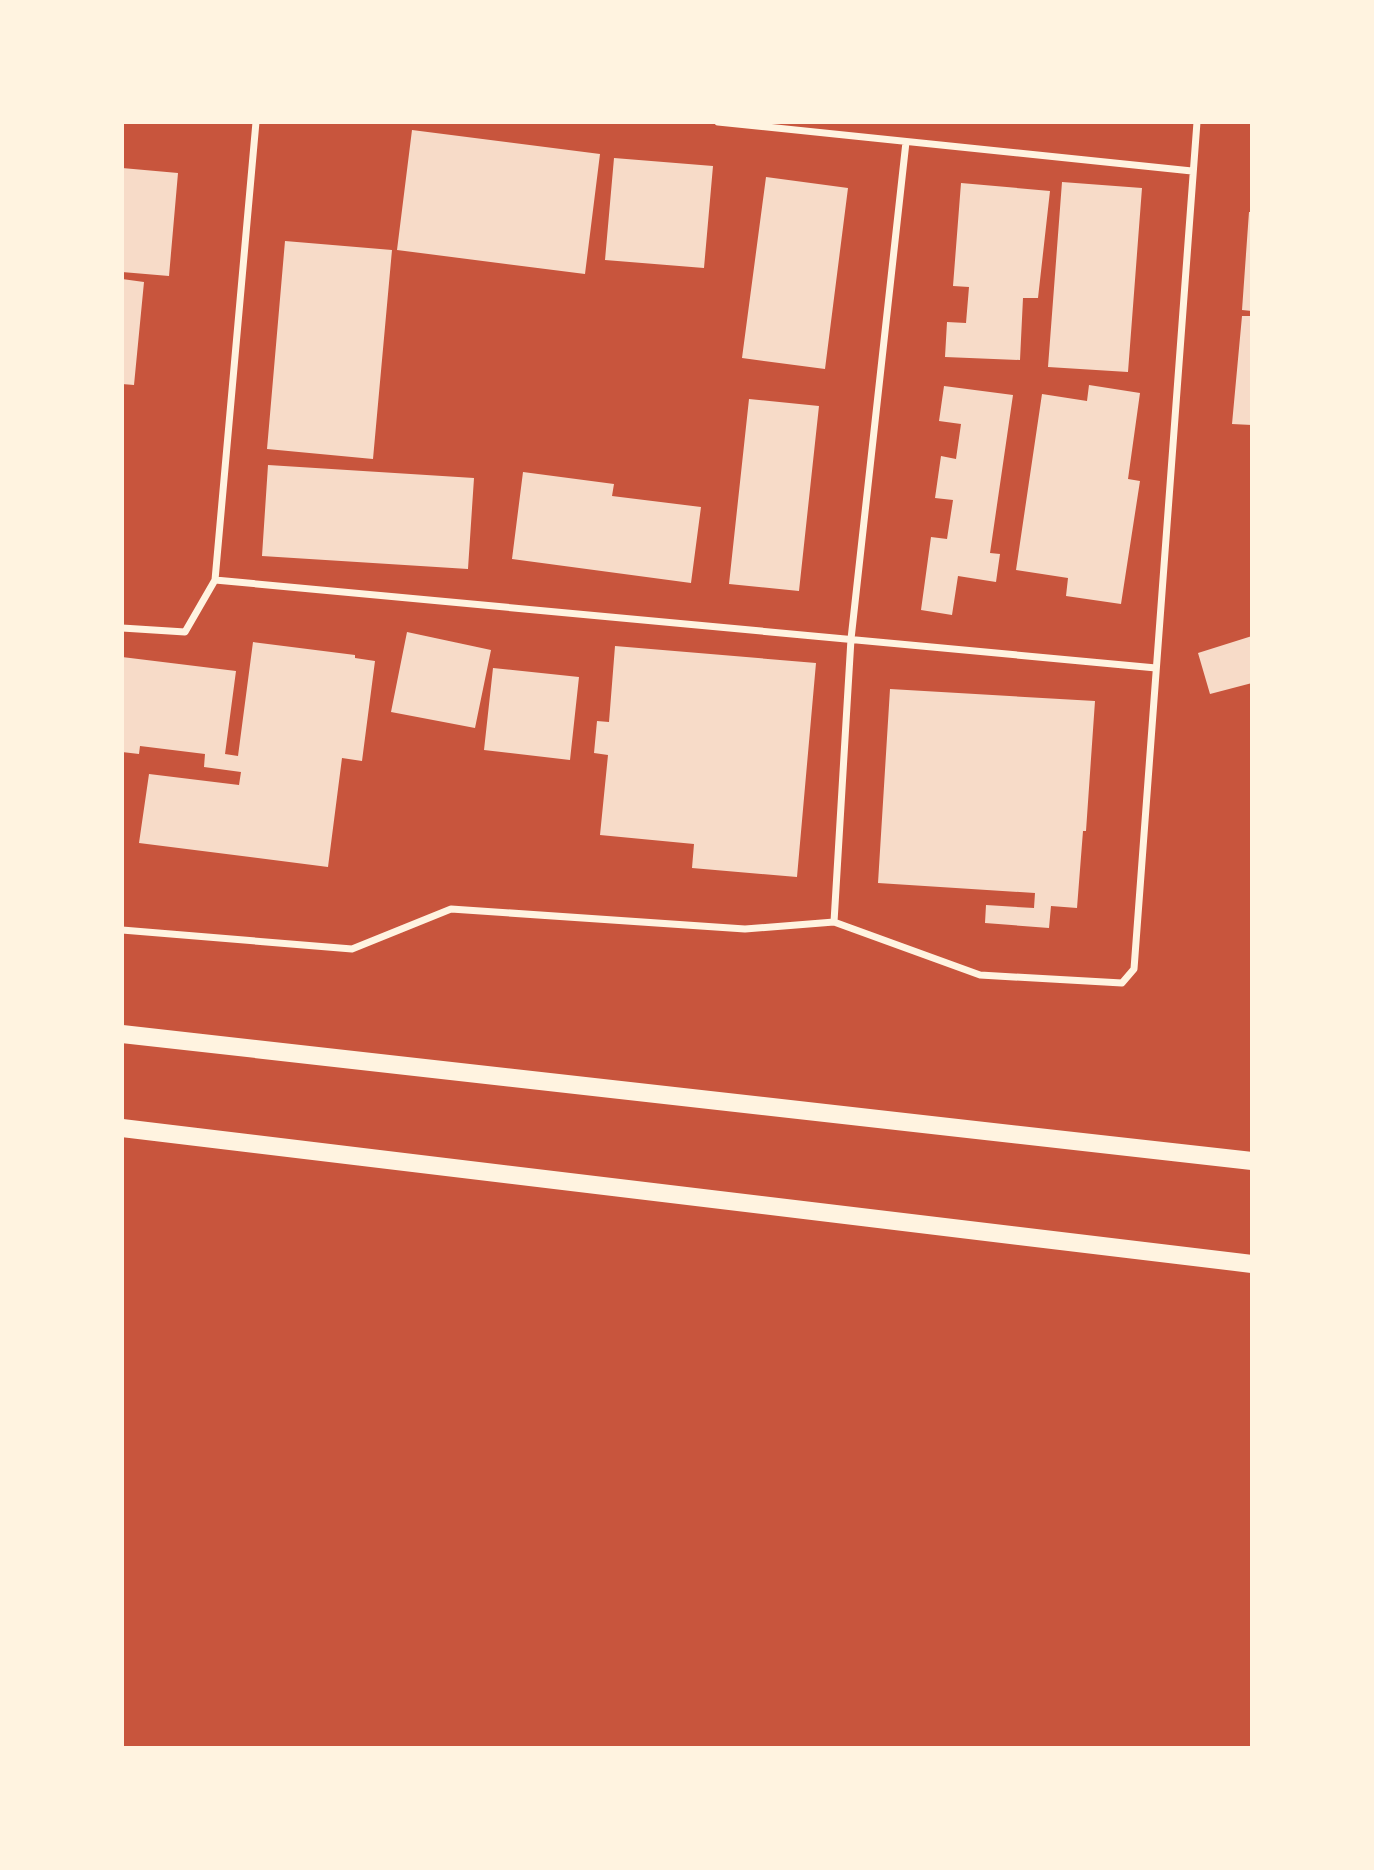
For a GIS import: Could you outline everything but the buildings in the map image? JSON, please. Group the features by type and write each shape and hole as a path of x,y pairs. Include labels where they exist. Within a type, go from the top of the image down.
{"main road":[{"path":"122,1034 1251,1161"},
{"path":"122,1128 1251,1264"}],"street":[{"path":"122,628 185,632 215,580 256,122"},
{"path":"718,122 1192,171"},
{"path":"122,930 352,949 451,909 745,929 834,922 980,975 1122,983 1134,969 1197,122"},
{"path":"834,922 851,639 906,142"},
{"path":"215,580 1156,668"}]}
